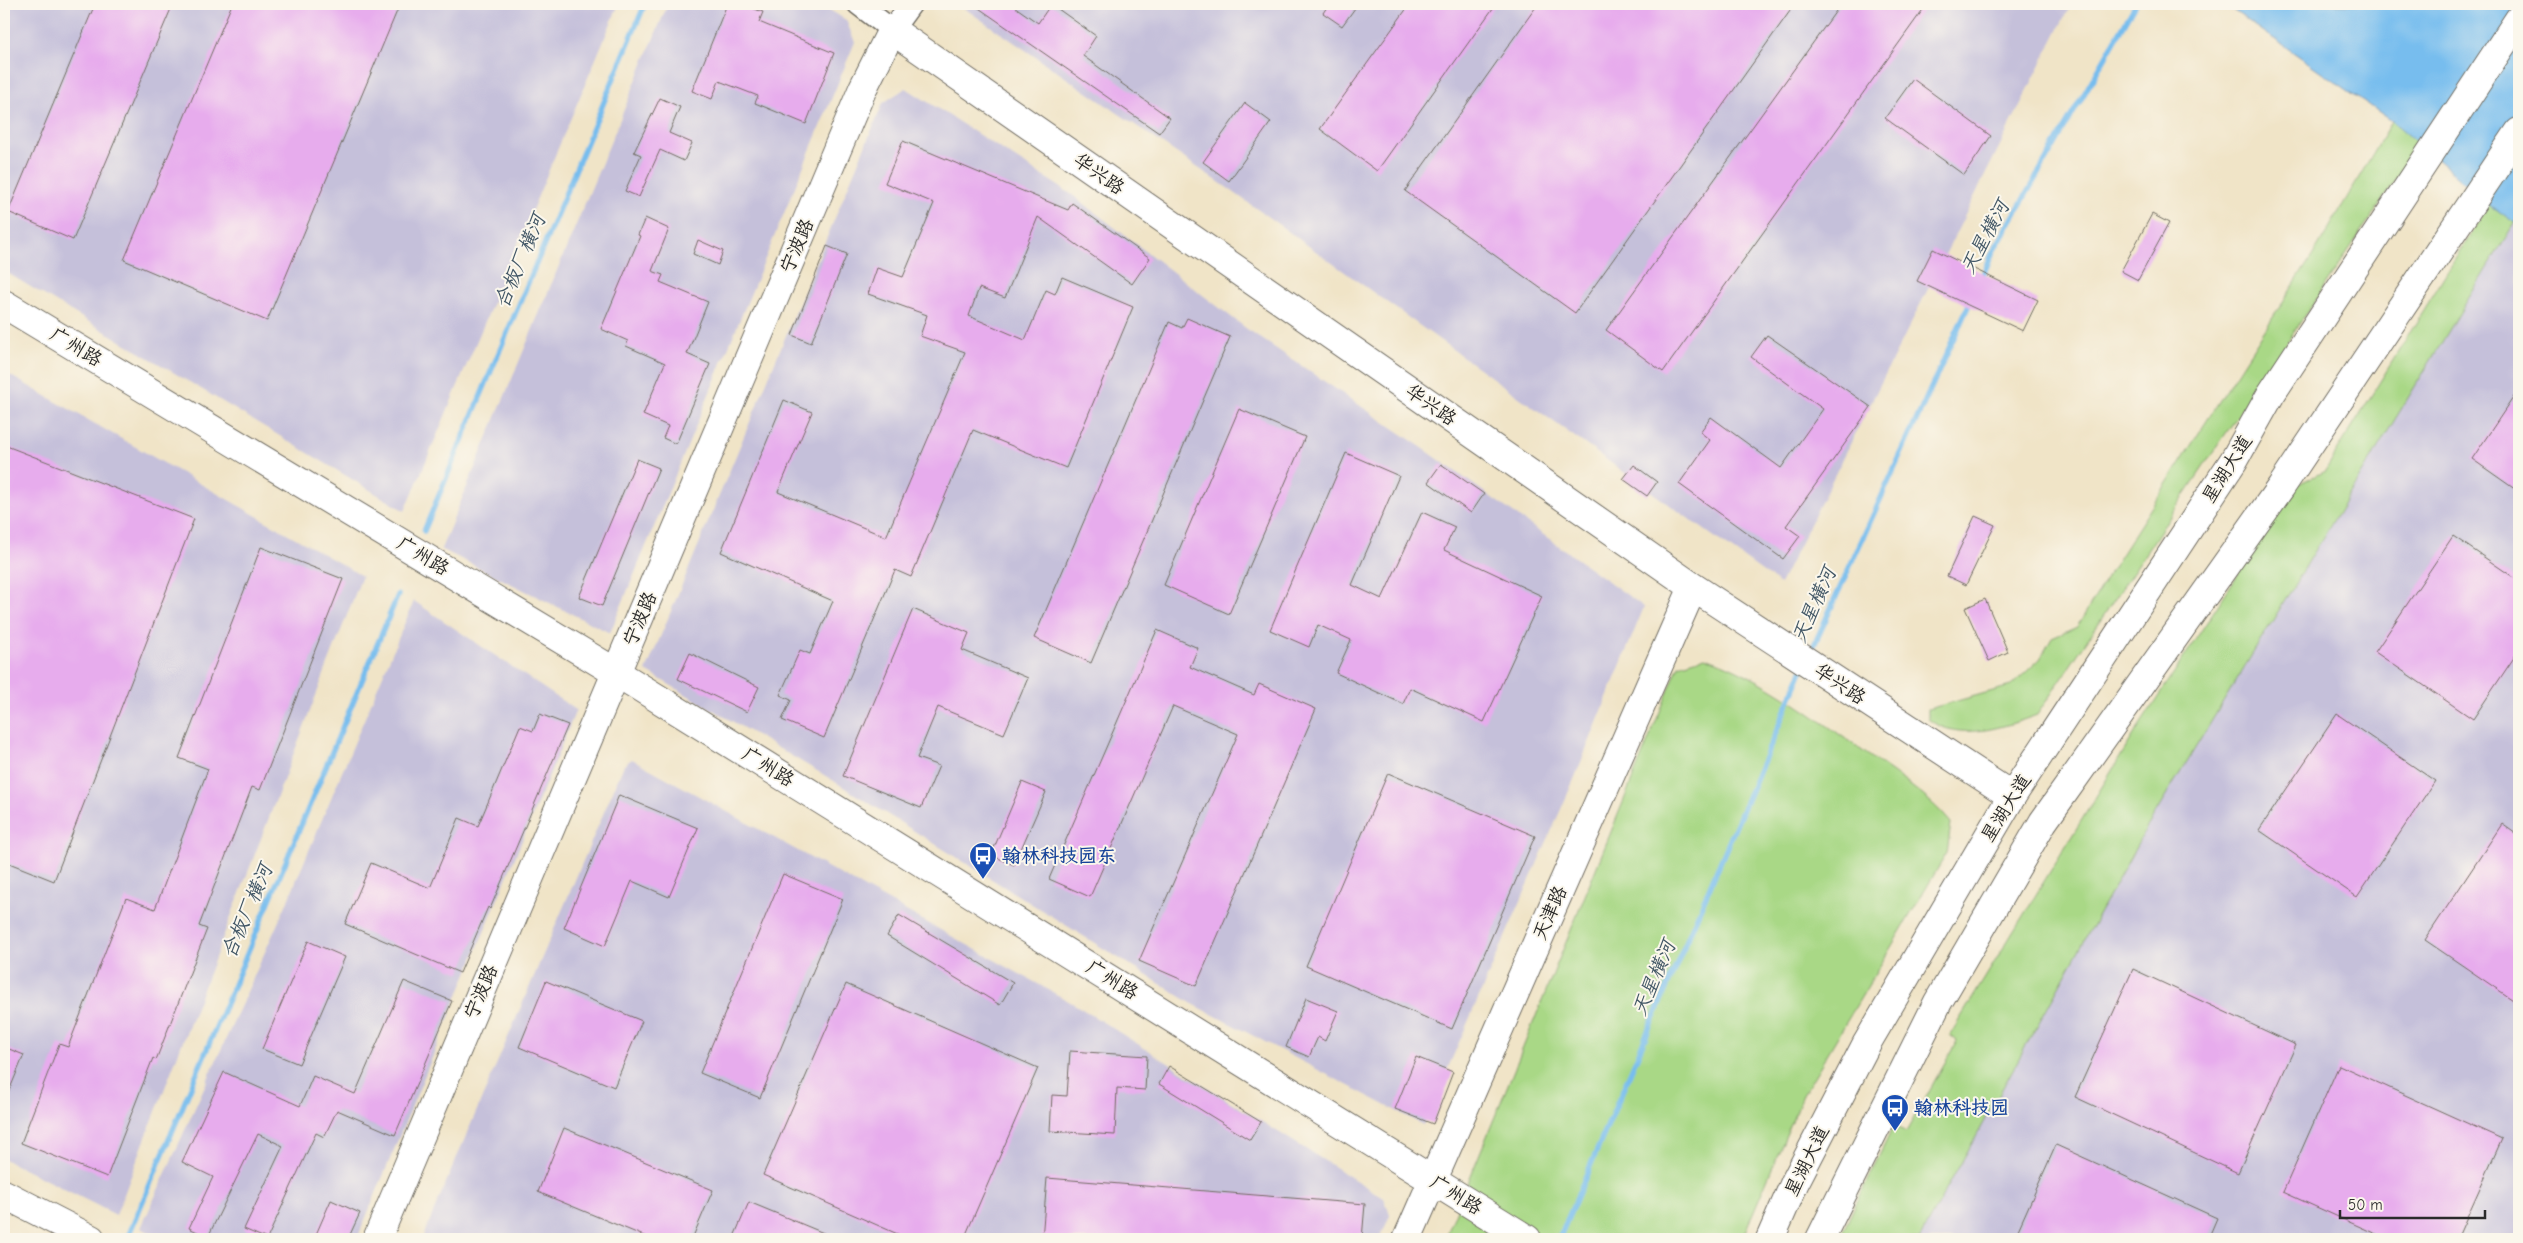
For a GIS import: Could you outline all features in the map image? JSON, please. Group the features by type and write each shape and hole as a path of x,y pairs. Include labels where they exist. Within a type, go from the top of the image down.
{"street":[{"name":"华兴路","path":"858,4 892,30 1693,587 2012,796"},
{"name":"宁波路","path":"377,1239 863,88 892,30 911,4"},
{"name":"星湖大道","path":"1770,1239 1795,1182 1867,1043 2012,796 2234,460 2271,394 2519,19"},
{"name":"星湖大道","path":"1820,1239 1938,1002 2042,822 2323,426 2519,132"},
{"name":"广州路","path":"4,304 617,673 1517,1232"},
{"name":"天津路","path":"1406,1239 1693,587"},
{"path":"4,1194 91,1239"}],"shaded area":[{"path":"4,4 619,4 405,511 4,271"},
{"path":"668,4 820,4 846,20 855,42 610,633 441,549"},
{"path":"958,4 2071,4 1780,584 1229,189"},
{"path":"906,88 1071,194 1247,329 1427,451 1644,607 1575,777 1423,1125 1191,1003 824,775 646,671 883,103"},
{"path":"2515,222 2519,226 2519,1239 1919,1239 2146,829"},
{"path":"4,372 362,576 116,1215 4,1159"},
{"path":"414,601 576,710 357,1239 163,1239 141,1228 286,905"},
{"path":"632,759 1074,1004 1384,1198 1390,1215 1380,1239 422,1239 624,765"}],"green space":[{"path":"2392,121 2420,144 2037,715 1996,728 1967,731 1953,730 1940,726 1928,719 1928,709 2011,686 2040,659 2052,638 2077,627 2117,561 2318,247"},
{"path":"2489,204 2515,222 2146,829 1919,1239 1839,1239 1894,1125 1906,1132 1957,1041 1950,1035 2138,728 2296,485 2325,471"},
{"path":"1705,657 1749,676 1793,702 1925,797 1951,823 1947,853 1803,1095 1742,1239 1445,1239 1679,665"}],"water":[{"path":"2224,4 2519,4 2519,226 2489,204 2392,121"}],"building":[{"path":"95,4 173,4 73,240 8,212"},
{"path":"232,4 400,4 267,321 124,260"},
{"path":"727,4 741,4 763,12 759,22 834,53 806,124 755,103 758,96 719,81 712,99 692,91"},
{"path":"973,4 1011,4 1038,23 1051,4 1096,36 1083,56 1170,118 1159,133"},
{"path":"1329,4 1358,4 1342,26 1323,13"},
{"path":"1410,4 1496,4 1377,171 1320,129"},
{"path":"1538,4 1795,4 1575,313 1405,191"},
{"path":"1841,4 1927,4 1663,372 1606,330"},
{"path":"1913,79 1991,136 1964,175 1885,118"},
{"path":"660,98 680,107 669,133 692,143 684,161 660,150 639,197 625,191 641,155 634,152"},
{"path":"1245,103 1271,122 1229,181 1203,162"},
{"path":"903,141 1068,210 1072,203 1150,258 1132,284 1038,217 1005,298 979,288 969,316 1025,340 1046,290 1055,294 1062,277 1133,307 1066,468 973,430 911,577 895,570 824,738 782,720 791,700 780,695 800,650 810,654 833,601 721,552 784,400 812,412 778,492 886,537 965,352 920,336 927,315 868,294 877,268 903,277 934,203 885,183"},
{"path":"2152,214 2169,223 2138,280 2121,271"},
{"path":"645,218 669,229 652,271 663,275 660,282 708,302 687,354 710,364 676,444 663,438 668,426 643,415 665,363 626,346 628,341 601,329 640,236 638,235"},
{"path":"698,240 723,251 718,265 693,254"},
{"path":"827,246 847,254 811,343 792,335"},
{"path":"1933,249 2038,300 2023,331 1917,281"},
{"path":"1187,318 1230,337 1091,663 1034,638 1169,322 1182,328"},
{"path":"1767,335 1871,407 1786,526 1800,536 1783,559 1679,484 1710,440 1700,432 1711,417 1781,468 1823,409 1751,357"},
{"path":"2519,389 2519,492 2472,459"},
{"path":"1239,409 1305,437 1229,614 1164,585"},
{"path":"4,445 194,519 54,881 4,861"},
{"path":"1346,453 1399,476 1352,585 1382,599 1422,512 1455,527 1444,550 1542,596 1484,722 1410,688 1403,704 1336,673 1351,640 1318,625 1309,647 1270,630"},
{"path":"637,459 659,468 602,606 579,597"},
{"path":"1441,464 1484,494 1471,513 1428,482"},
{"path":"1634,465 1657,482 1647,496 1623,479"},
{"path":"1975,516 1995,525 1966,585 1947,576"},
{"path":"2453,536 2519,581 2519,650 2473,719 2375,652"},
{"path":"261,547 343,579 260,790 252,787 199,926 207,929 156,1060 153,1058 107,1177 21,1143 59,1044 68,1047 126,898 155,909 208,769 179,758"},
{"path":"1985,599 2008,652 1989,661 1965,608"},
{"path":"913,609 969,633 962,650 1028,678 1004,734 938,707 917,758 939,766 921,808 843,776"},
{"path":"1157,630 1198,648 1190,667 1254,695 1259,684 1316,709 1196,986 1139,961 1238,734 1173,706 1090,897 1049,879"},
{"path":"690,653 759,687 747,712 678,679"},
{"path":"540,714 568,725 490,909 488,907 460,973 345,924 371,863 430,888 459,818 478,826 520,726 533,731"},
{"path":"2337,714 2435,781 2357,897 2259,830"},
{"path":"1388,773 1535,836 1452,1029 1306,966"},
{"path":"1022,782 1046,792 1014,865 991,855"},
{"path":"619,795 698,828 669,897 632,881 605,946 564,928"},
{"path":"2502,824 2519,836 2519,1004 2425,940"},
{"path":"783,874 843,899 760,1098 700,1073"},
{"path":"899,915 1013,983 1000,1005 887,936"},
{"path":"308,941 345,957 299,1064 262,1049"},
{"path":"2133,969 2296,1045 2238,1173 2075,1097"},
{"path":"404,981 452,1001 395,1135 337,1110 324,1137 316,1133 267,1239 244,1229 283,1146 258,1134 208,1237 189,1228 213,1177 182,1162 224,1072 300,1106 313,1076 355,1094"},
{"path":"546,981 642,1021 614,1087 519,1047"},
{"path":"846,984 1038,1068 964,1239 909,1239 763,1175"},
{"path":"1306,998 1338,1011 1325,1041 1318,1037 1309,1057 1286,1047"},
{"path":"4,1047 24,1055 4,1103"},
{"path":"1070,1051 1147,1056 1145,1090 1117,1088 1115,1135 1050,1131 1052,1095 1067,1096"},
{"path":"1416,1057 1453,1072 1433,1124 1395,1109"},
{"path":"2339,1065 2502,1139 2457,1239 2387,1239 2283,1192"},
{"path":"1169,1066 1261,1122 1250,1140 1159,1084"},
{"path":"564,1128 713,1190 692,1239 651,1239 538,1192"},
{"path":"2056,1145 2217,1218 2208,1239 2014,1239"},
{"path":"1047,1178 1365,1204 1362,1239 1042,1239"},
{"path":"331,1200 360,1213 348,1239 314,1239"},
{"path":"749,1202 838,1239 733,1239"}],"waterway":[{"name":"合板厂横河","path":"424,531 645,4"},
{"name":"天星横河","path":"1980,281 1994,250 2136,4"},
{"name":"天星横河","path":"1810,654 1971,300"},
{"name":"合板厂横河","path":"127,1239 398,595"},
{"name":"天星横河","path":"1559,1239 1803,669"}],"place":[{"name":"翰林科技园东","path":"983,880"},
{"name":"翰林科技园","path":"1895,1132"}]}
